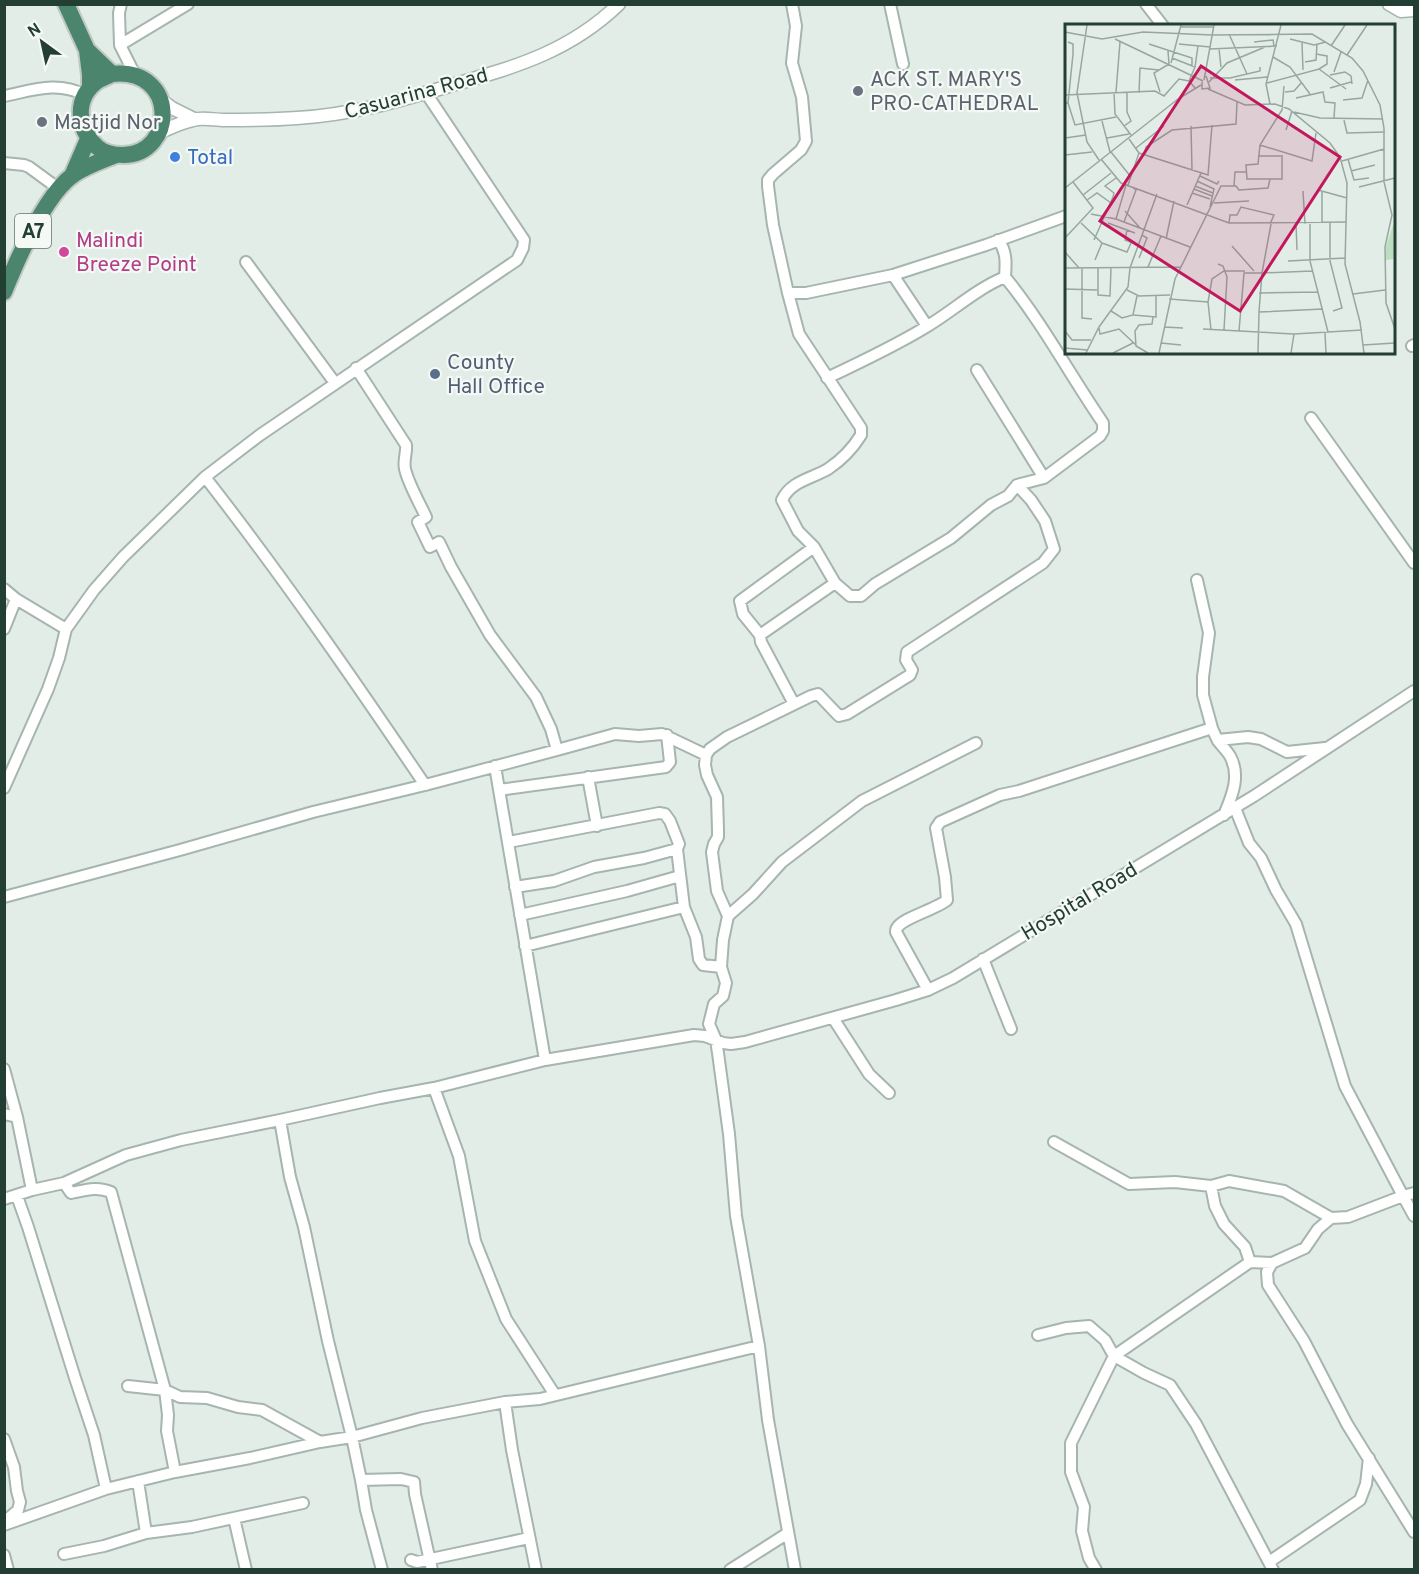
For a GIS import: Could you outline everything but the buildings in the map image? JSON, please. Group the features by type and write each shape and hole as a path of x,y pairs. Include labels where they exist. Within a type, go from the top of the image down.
{"highway":[{"path":"66,4 87,50 90,75 81,118 88,139 100,150 116,156 128,156 151,144 159,133 163,116 160,99 146,80 123,73 112,75 100,80 88,92"},
{"path":"87,50 112,75"},
{"name":"A7","path":"72,176 88,139"},
{"name":"A7","path":"4,292 32,232 59,189 72,176 92,164 116,156"}],"street":[{"path":"121,4 120,45 135,75"},
{"path":"120,45 188,4"},
{"name":"Casuarina Road","path":"194,119 298,118 399,102 547,54 580,36 606,17 619,4"},
{"path":"792,4 796,26 792,63 802,97 806,141 801,150 768,180 773,225 799,334 861,428 861,435 850,449 828,469 798,483 786,493 782,500 798,531 814,547 835,583 850,596 861,596 951,538 991,505 1008,496 1017,485 1044,478 1100,436 1104,426 1030,309 1005,277 1004,250 998,240"},
{"path":"890,4 903,64"},
{"path":"1146,4 1161,24"},
{"path":"1389,4 1401,11 1414,10"},
{"path":"4,96 60,87 88,92"},
{"path":"4,788 48,689 60,658 66,629 93,590 123,557 204,477 356,368 517,260 524,240 426,93"},
{"path":"160,99 194,119"},
{"path":"159,133 194,119"},
{"path":"4,164 29,167 59,189"},
{"path":"788,293 806,293 893,275 1065,216"},
{"path":"246,262 335,383"},
{"path":"893,275 927,326"},
{"path":"827,378 882,352 927,326 990,283 1005,277"},
{"path":"356,368 406,445 405,470 426,517 418,522 430,547 438,542 490,635 536,697 551,729 557,750"},
{"path":"977,370 1044,478"},
{"path":"1311,418 1414,563"},
{"path":"204,477 343,663 425,785"},
{"path":"795,1569 768,1420 759,1346 736,1216 729,1134 716,1040 709,1024 714,1004 723,996 726,983 722,966 723,940 728,916 717,891 712,852 718,837 717,797 707,775 706,755 710,749 727,737 818,694 839,716 847,714 912,674 906,660 907,652 1043,563 1054,549 1045,521 1017,485"},
{"path":"794,704 760,642 760,635 743,614 740,601 814,547"},
{"path":"1197,580 1209,633 1203,695 1212,728 1230,755 1234,767 1234,790 1223,815"},
{"path":"760,635 835,583"},
{"path":"4,589 16,599 66,629"},
{"path":"4,629 16,599"},
{"name":"Hospital Road","path":"64,1183 126,1155 211,1134 434,1088 545,1060 694,1035 731,1044 745,1042 928,990 953,978 1235,808 1414,691"},
{"path":"928,990 896,932 896,928 912,917 947,900 936,828 940,822 1000,795 1212,728"},
{"path":"4,897 313,812 425,785 615,734 667,735 698,753 706,755"},
{"path":"499,790 666,767 670,762 667,735"},
{"path":"1218,740 1248,737 1261,739 1287,752 1328,747"},
{"path":"728,916 753,894 782,862 862,801 976,743"},
{"path":"495,766 545,1060"},
{"path":"588,777 597,826"},
{"path":"1235,808 1250,843 1261,858 1296,924 1345,1086 1414,1216"},
{"path":"509,842 659,813 665,814 679,844 677,849 684,907 696,938 701,963 722,966"},
{"path":"515,887 554,880 594,867 644,858 677,849"},
{"path":"520,915 627,891 680,876"},
{"path":"525,946 684,907"},
{"path":"983,959 1011,1029"},
{"path":"832,1018 869,1074 889,1093"},
{"path":"4,1069 17,1117 32,1190"},
{"path":"434,1088 459,1155 475,1241 506,1319 555,1395"},
{"path":"4,1114 17,1117"},
{"path":"280,1120 290,1177 352,1437 366,1510 382,1569"},
{"path":"1054,1142 1129,1184 1175,1182 1211,1186 1229,1182 1284,1191 1331,1218 1348,1217 1414,1193"},
{"path":"4,1199 64,1183 72,1193 94,1188 111,1192 165,1390 167,1431 175,1472"},
{"path":"1211,1186 1215,1206 1224,1224 1245,1247 1250,1262"},
{"path":"17,1196 94,1435 106,1489"},
{"path":"1096,1569 1089,1558 1082,1531 1084,1507 1071,1472 1071,1443 1114,1356 1250,1262 1272,1263 1305,1248 1318,1229 1331,1218"},
{"path":"1272,1263 1267,1272 1268,1285 1304,1341 1335,1402 1414,1532"},
{"path":"1038,1335 1066,1328 1089,1326 1104,1340 1114,1356 1170,1384 1196,1424 1271,1566 1360,1500 1366,1484 1369,1458"},
{"path":"4,1524 106,1489 175,1472 352,1437 422,1418 505,1402 540,1399 759,1346"},
{"path":"128,1386 165,1390 180,1397 207,1398 237,1407 262,1410 320,1442"},
{"path":"505,1402 512,1450 536,1569"},
{"path":"4,1439 14,1467 20,1502 18,1510 4,1524"},
{"path":"361,1480 401,1479 414,1482 431,1564"},
{"path":"138,1481 146,1533"},
{"path":"64,1554 104,1546 146,1533 192,1527 303,1503"},
{"path":"234,1518 246,1569"},
{"path":"730,1569 788,1533"},
{"path":"411,1560 431,1564 529,1538"},
{"path":"4,1555 8,1569"}],"place":[{"name":"ACK ST. MARY'S PRO-CATHEDRAL","path":"858,91"},
{"name":"Mastjid Nor","path":"42,122"},
{"name":"Total","path":"175,157"},
{"name":"Malindi Breeze Point","path":"64,252"},
{"name":"County Hall Office","path":"435,374"}]}
